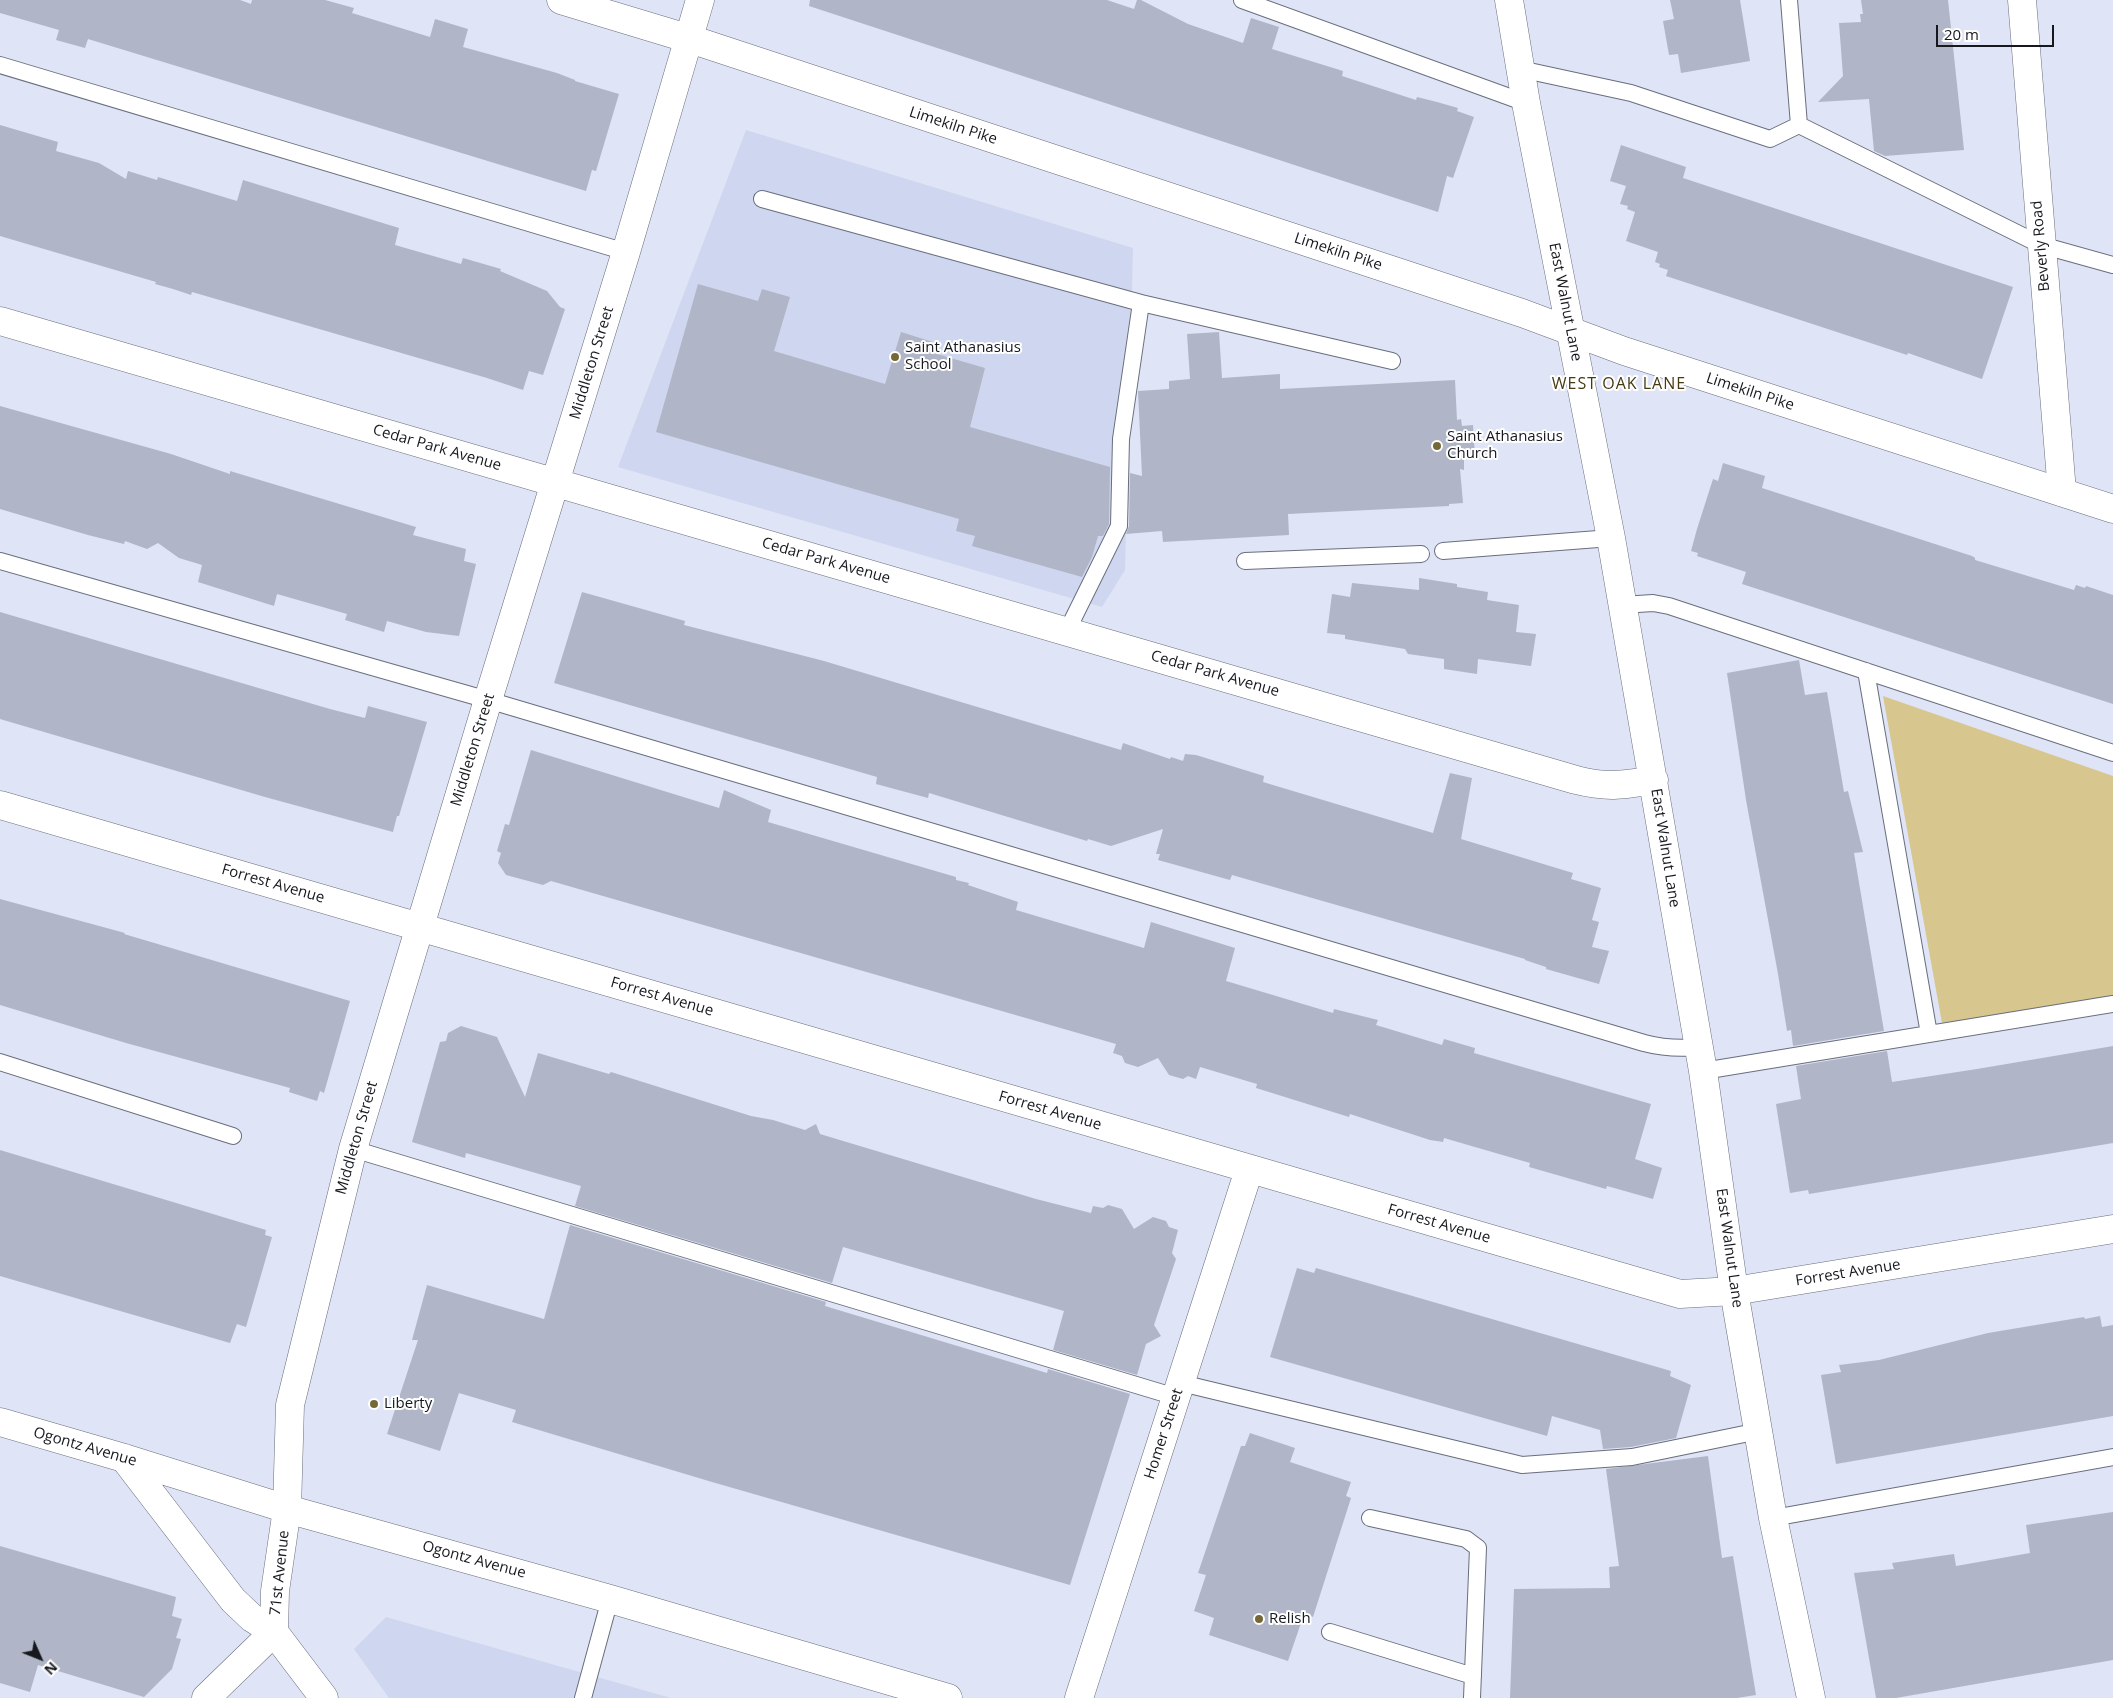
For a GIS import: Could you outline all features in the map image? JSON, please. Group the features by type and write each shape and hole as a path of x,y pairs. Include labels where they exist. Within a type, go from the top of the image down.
{"street":[{"name":"Limekiln Pike","path":"561,0 690,39 1522,313 1571,333 2113,509"},
{"name":"Middleton Street","path":"287,1509 290,1405 352,1149 626,252 700,0"},
{"name":"East Walnut Lane","path":"1509,0 1526,103 1611,538 1654,780 1700,1059 1734,1292 1773,1518 1811,1698"},
{"name":"Beverly Road","path":"2022,0 2062,492"},
{"name":"Cedar Park Avenue","path":"0,321 1576,780 1600,786 1622,786 1654,780"},
{"name":"Forrest Avenue","path":"0,805 1680,1294 1734,1292 2113,1230"},
{"name":"Homer Street","path":"1080,1698 1249,1170"},
{"name":"Ogontz Avenue","path":"0,1422 124,1458 287,1509 610,1599 948,1698"},
{"path":"124,1458 233,1600 252,1618 274,1632 324,1698"},
{"name":"71st Avenue","path":"206,1698 274,1632 275,1591 287,1509"}],"lane":[{"path":"1242,0 1526,103"},
{"path":"1789,0 1799,125"},
{"path":"0,64 626,252"},
{"path":"1520,69 1631,92 1770,139 1799,125"},
{"path":"1799,125 2041,245 2113,265"},
{"path":"762,199 1141,303 1392,361"},
{"path":"1068,631 1119,526 1121,440 1141,303"},
{"path":"1442,551 1611,538"},
{"path":"1245,561 1421,554"},
{"path":"0,562 488,700 1634,1040 1660,1047 1680,1048 1700,1059 1929,1034 2113,1004"},
{"path":"1622,606 1652,603 1669,606 2113,753"},
{"path":"1866,671 1929,1034"},
{"path":"0,1062 233,1136"},
{"path":"352,1149 1178,1390 1522,1465 1632,1457 1758,1431"},
{"path":"1773,1518 2113,1457"},
{"path":"1370,1518 1466,1538 1478,1548 1472,1698"},
{"path":"583,1698 610,1599"},
{"path":"1330,1632 1473,1676"}],"shaded area":[{"name":"Saint Athanasius School","path":"746,130 1133,248 1125,570 1102,607 618,467"},
{"path":"1883,696 2113,776 2113,999 1942,1023"},
{"path":"386,1617 671,1698 389,1698 354,1649"}],"building":[{"path":"0,0 240,0 251,4 252,0 325,0 354,8 352,13 430,37 435,19 468,29 463,47 557,73 575,81 619,94 596,171 592,170 586,191 88,39 85,48 56,40 59,30 0,13"},
{"path":"810,0 1107,0 1134,9 1137,0 1141,0 1188,24 1243,43 1251,18 1279,27 1272,49 1343,71 1342,76 1416,100 1417,97 1458,108 1457,111 1474,117 1453,178 1447,176 1438,212 809,6"},
{"path":"1670,0 1740,0 1750,61 1681,73 1678,54 1669,55 1663,21 1674,19"},
{"path":"1861,0 1948,0 1964,150 1885,156 1874,151 1869,99 1818,102 1843,76 1839,23 1861,22 1860,14 1863,14"},
{"path":"0,125 58,142 56,151 99,163 126,179 128,171 157,180 158,177 237,201 243,180 399,228 395,245 461,264 463,258 501,269 500,271 547,291 560,307 565,309 543,375 529,371 523,390 192,292 191,295 155,284 156,282 0,236"},
{"path":"1621,145 1686,167 1683,178 2013,287 1982,379 1908,353 1907,355 1666,276 1668,270 1659,267 1660,264 1655,262 1658,252 1626,241 1635,212 1627,209 1628,206 1620,204 1626,186 1610,181"},
{"path":"698,284 758,301 762,289 790,297 774,351 885,384 901,332 933,342 930,352 985,368 970,427 1110,467 1109,524 1103,536 1098,536 1092,557 1082,577 972,546 975,536 956,531 959,519 656,432"},
{"path":"1219,332 1222,378 1280,374 1280,389 1455,380 1457,420 1461,419 1462,426 1473,425 1475,458 1464,458 1464,470 1460,469 1463,503 1449,504 1449,506 1288,514 1289,535 1163,542 1162,531 1126,534 1129,526 1130,473 1142,476 1138,391 1169,389 1169,381 1190,379 1187,334"},
{"path":"0,406 171,454 230,474 230,471 416,527 413,535 466,549 464,561 476,564 459,636 426,632 387,621 384,632 345,620 347,614 277,594 274,606 198,582 202,565 179,558 158,543 147,549 125,541 124,544 88,535 0,509"},
{"path":"1723,463 1765,476 1762,488 1972,556 1975,560 2074,590 2076,585 2085,588 2086,586 2113,595 2113,704 1742,584 1746,572 1697,556 1698,553 1691,551 1713,479 1718,481"},
{"path":"1419,578 1457,584 1457,587 1488,592 1487,600 1519,605 1516,632 1536,634 1531,666 1478,659 1477,674 1444,669 1444,659 1408,654 1405,649 1345,639 1345,635 1327,633 1332,594 1350,597 1352,583 1419,590"},
{"path":"582,592 685,621 684,625 824,661 1121,750 1123,743 1170,759 1171,757 1183,761 1185,754 1196,755 1264,776 1263,782 1433,833 1450,773 1472,778 1461,839 1573,873 1571,879 1601,888 1592,920 1599,922 1592,947 1609,951 1599,984 1546,969 1546,967 1525,959 1232,875 1230,880 1158,860 1160,854 1156,854 1163,829 1111,846 1088,839 1087,841 929,793 928,798 876,784 877,777 554,683"},
{"path":"0,612 330,709 365,718 368,706 427,722 393,832 265,797 0,719"},
{"path":"1799,660 1805,695 1827,692 1844,792 1848,791 1863,852 1854,853 1884,1031 1793,1046 1791,1030 1787,1031 1746,800 1727,673"},
{"path":"531,750 719,808 724,790 771,810 768,822 956,877 956,880 969,883 968,885 1018,902 1016,910 1144,948 1151,922 1235,948 1226,981 1333,1013 1334,1009 1378,1020 1376,1025 1442,1045 1444,1039 1475,1048 1474,1053 1651,1104 1635,1159 1662,1168 1653,1199 1607,1186 1606,1189 1529,1167 1530,1163 1444,1138 1443,1142 1430,1140 1350,1114 1349,1117 1256,1088 1257,1084 1200,1067 1196,1079 1188,1076 1183,1079 1169,1075 1158,1058 1138,1067 1125,1063 1122,1056 1113,1053 1116,1044 551,881 543,885 506,875 498,863 501,853 497,851 505,824 509,825"},
{"path":"0,899 125,933 350,1001 324,1093 320,1091 317,1101 289,1092 290,1088 126,1043 0,1005"},
{"path":"461,1026 497,1037 525,1097 538,1053 609,1074 611,1072 751,1116 773,1120 805,1130 816,1124 820,1134 1036,1199 1091,1213 1093,1206 1103,1208 1108,1205 1122,1209 1134,1229 1153,1217 1166,1221 1169,1227 1178,1230 1172,1253 1176,1259 1154,1325 1161,1336 1146,1344 1137,1375 1053,1350 1064,1311 843,1247 832,1283 575,1206 581,1186 466,1153 465,1158 412,1142 440,1042 446,1041 448,1033"},
{"path":"2113,1046 2113,1143 1809,1194 1808,1190 1790,1193 1776,1104 1801,1099 1796,1066 1887,1051 1892,1082"},
{"path":"0,1150 266,1230 265,1235 272,1237 246,1327 237,1324 230,1343 0,1276"},
{"path":"570,1225 826,1302 825,1306 984,1354 1047,1373 1048,1369 1130,1394 1070,1585 712,1482 512,1422 516,1410 459,1393 440,1451 387,1434 418,1340 412,1340 427,1285 544,1319"},
{"path":"1297,1268 1314,1273 1316,1268 1671,1371 1670,1376 1691,1385 1676,1438 1631,1447 1603,1449 1600,1430 1552,1416 1547,1436 1270,1357"},
{"path":"2100,1316 2102,1327 2113,1325 2113,1416 1836,1464 1821,1375 1841,1372 1839,1365 1879,1360 1988,1333"},
{"path":"1250,1433 1295,1448 1290,1462 1351,1482 1346,1496 1351,1498 1313,1617 1304,1614 1288,1661 1209,1635 1214,1618 1194,1611 1206,1575 1198,1573 1241,1446 1245,1446"},
{"path":"1708,1456 1722,1558 1733,1556 1756,1695 1737,1698 1510,1698 1514,1589 1610,1588 1609,1567 1619,1566 1606,1469"},
{"path":"2113,1512 2113,1660 1896,1698 1876,1698 1854,1573 1894,1569 1892,1563 1954,1554 1956,1566 2030,1553 2026,1525"},
{"path":"0,1546 176,1597 172,1616 182,1619 176,1638 181,1639 172,1669 144,1697 38,1665 30,1692 0,1683"}],"place":[{"name":"Saint Athanasius School","path":"895,357"},
{"name":"Saint Athanasius Church","path":"1437,446"},
{"name":"Liberty","path":"374,1404"},
{"name":"Relish","path":"1259,1619"}],"district":[{"name":"WEST OAK LANE","path":"1619,384"}]}
